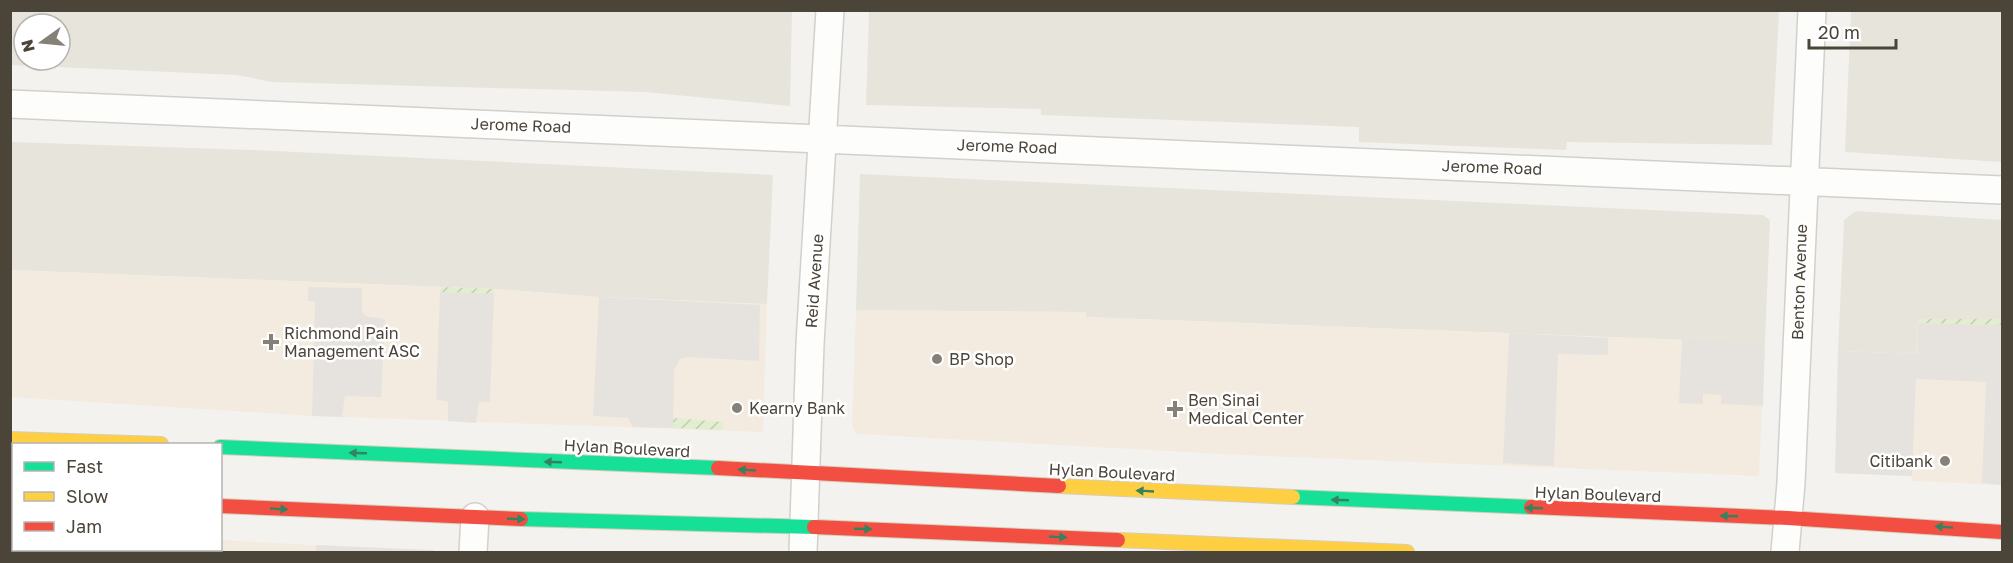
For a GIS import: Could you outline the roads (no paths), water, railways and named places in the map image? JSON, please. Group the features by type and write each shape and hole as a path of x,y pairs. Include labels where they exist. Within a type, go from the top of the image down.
{"main road":[{"path":"10,439 131,443"},
{"name":"Hylan Boulevard","path":"222,447 806,472 1172,493 1788,518 2002,532"},
{"path":"222,506 475,517 804,540 1407,552"}],"street":[{"name":"Reid Avenue","path":"804,540 810,344 825,138 830,10"},
{"name":"Benton Avenue","path":"1785,552 1812,10"},
{"name":"Jerome Road","path":"10,104 2002,190"},
{"path":"473,552 475,517"}],"place":[{"name":"Richmond Pain Management ASC","path":"271,342"},
{"name":"BP Shop","path":"937,359"},
{"name":"Kearny Bank","path":"737,408"},
{"name":"Ben Sinai Medical Center","path":"1175,409"},
{"name":"Citibank","path":"1945,461"}]}
